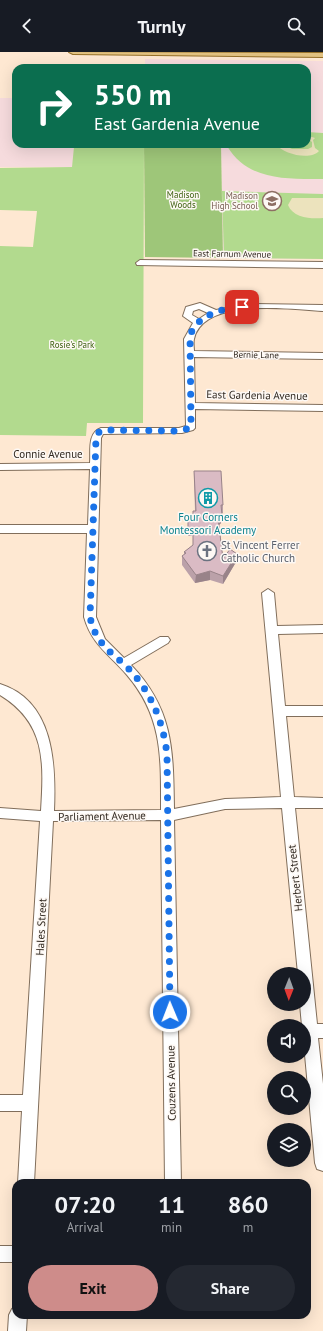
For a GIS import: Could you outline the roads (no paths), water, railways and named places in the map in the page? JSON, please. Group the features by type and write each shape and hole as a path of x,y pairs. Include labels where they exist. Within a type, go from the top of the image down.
{"main road":[{"path":"73,52 291,53 323,55"}],"street":[{"name":"East Farnum Avenue","path":"140,263 323,265"},
{"path":"198,322 187,316 188,309 200,306 215,313"},
{"path":"191,406 189,354 190,335 198,322 215,313 242,307 323,308"},
{"name":"Bernie Lane","path":"189,354 323,356"},
{"name":"East Gardenia Avenue","path":"191,406 323,408"},
{"name":"Couzens Avenue","path":"172,1179 167,754 161,722 147,693 123,664 102,645 92,627 90,617 96,438 99,432 110,429 187,430 191,424 191,406"},
{"name":"Connie Avenue","path":"0,467 96,466"},
{"path":"0,529 94,529"},
{"name":"Herbert Street","path":"268,593 288,803 317,1031 323,1163"},
{"path":"272,630 323,630"},
{"path":"123,664 164,640"},
{"name":"Hales Street","path":"0,689 24,705 39,725 44,737 49,761 26,1179"},
{"path":"280,711 323,711"},
{"name":"Parliament Avenue","path":"0,813 20,816 168,815 180,814 210,806 227,804 323,803"},
{"path":"0,1104 31,1103"},
{"path":"0,1254 12,1254"},
{"path":"17,1331 18,1319"}],"place":[{"name":"Madison High School","path":"272,201"},
{"name":"Four Corners Montessori Academy","path":"208,498"},
{"name":"St Vincent Ferrer Catholic Church","path":"207,551"}],"park label":[{"name":"Madison Woods","path":"183,200"},
{"name":"Rosie's Park","path":"72,345"}]}
